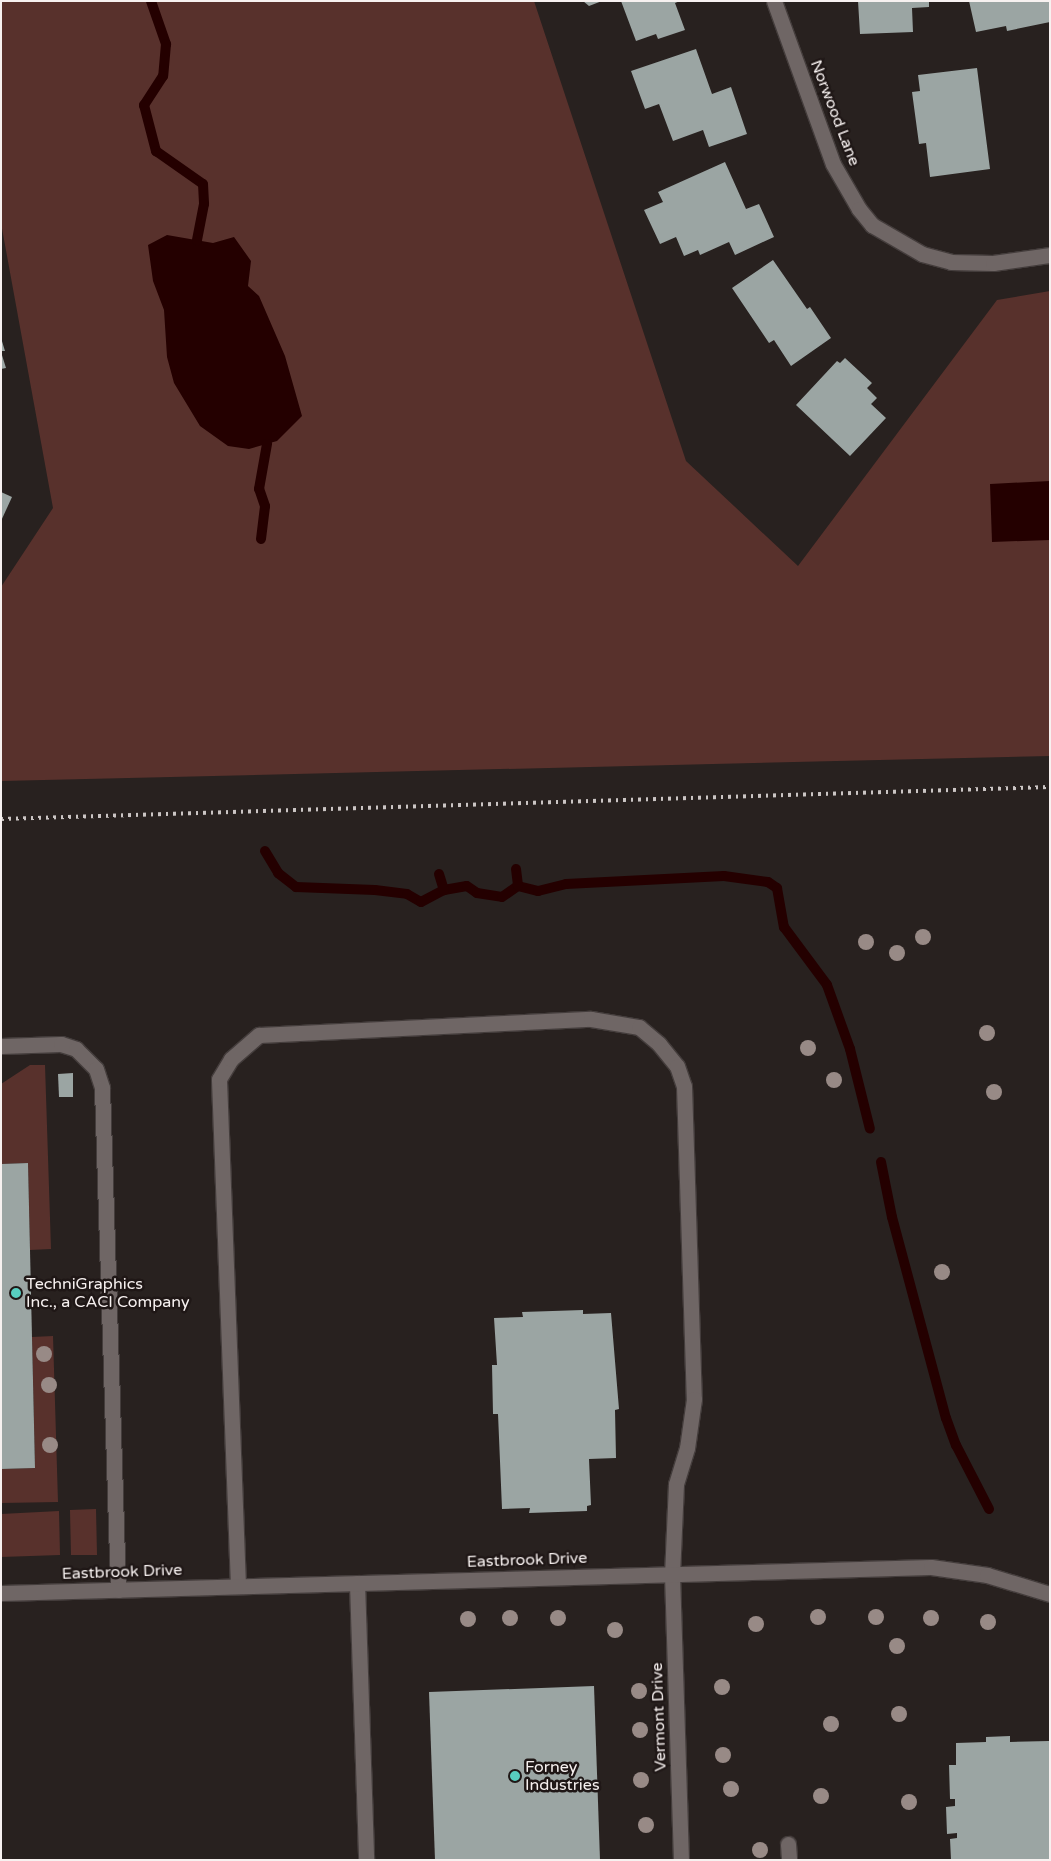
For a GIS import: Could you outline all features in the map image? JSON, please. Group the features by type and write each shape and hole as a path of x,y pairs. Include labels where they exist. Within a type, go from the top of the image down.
{"street":[{"name":"Norwood Lane","path":"774,1 833,164 858,209 872,225 922,254 950,262 993,263 1050,256"},
{"name":"Vermont Drive","path":"238,1586 219,1079 231,1059 259,1035 591,1019 639,1027 659,1044 677,1066 684,1086 694,1399 687,1448 676,1484 672,1574 681,1860"},
{"path":"1,1046 61,1044 76,1049 96,1069 102,1088 118,1590"},
{"name":"Eastbrook Drive","path":"1,1593 931,1567 987,1575 1050,1594"},
{"path":"357,1583 366,1860"},
{"path":"788,1844 789,1860"}],"shaded area":[{"path":"1,1 534,1 686,461 798,566 997,300 1050,291 1050,756 1,781 1,587 53,508 1,223"},
{"path":"167,235 213,243 234,237 251,261 248,286 259,296 285,356 302,416 277,441 249,449 228,446 200,426 174,383 167,357 164,310 153,281 148,245"},
{"path":"1050,481 1050,540 992,542 990,484"},
{"path":"30,1065 45,1065 51,1249 30,1250 28,1163 1,1164 1,1084"},
{"path":"53,1336 58,1502 1,1503 1,1469 35,1468 32,1337"},
{"path":"96,1509 97,1555 71,1555 70,1510"},
{"path":"59,1511 60,1555 1,1557 1,1514"}],"building":[{"path":"583,1 602,1 589,6"},
{"path":"621,1 680,1 675,3 685,30 658,39 656,34 636,41"},
{"path":"858,1 929,1 929,7 912,8 913,32 860,34"},
{"path":"969,1 1050,1 1050,22 1007,31 1006,26 976,32"},
{"path":"696,49 712,94 731,87 747,134 709,147 703,130 673,141 659,104 645,109 631,71"},
{"path":"977,68 990,169 930,177 926,143 919,144 912,92 920,91 918,75"},
{"path":"725,162 746,209 759,204 774,237 735,255 729,242 700,255 698,250 684,256 676,237 660,244 644,210 663,202 658,192"},
{"path":"773,260 807,309 810,307 831,338 791,366 774,340 769,343 732,288"},
{"path":"1,338 5,351 1,351"},
{"path":"1,352 6,368 1,369"},
{"path":"845,358 872,383 867,388 877,398 871,404 886,418 850,456 796,405 837,361 840,363"},
{"path":"1,492 12,497 1,521"},
{"path":"73,1073 73,1097 59,1097 58,1074"},
{"name":"TechniGraphics Inc., a CACI Company","path":"28,1163 35,1468 1,1469 1,1164"},
{"path":"583,1310 583,1314 611,1313 619,1409 615,1410 616,1458 589,1459 591,1505 587,1506 587,1511 529,1513 530,1508 502,1509 498,1414 493,1414 492,1365 497,1365 494,1318 523,1317 522,1312"},
{"name":"Forney Industries","path":"594,1686 600,1860 435,1860 429,1692"},
{"path":"1010,1736 1010,1742 1049,1741 1050,1860 951,1860 950,1839 957,1838 957,1833 947,1834 946,1807 955,1806 955,1799 950,1799 949,1765 956,1765 956,1743 986,1742 986,1737"}],"waterway":[{"path":"151,1 166,44 163,76 144,105 156,151 203,184 204,204 197,240"},
{"path":"261,539 265,506 259,489 267,444"},
{"path":"265,851 278,873 296,887 375,890 407,894 421,902 444,890 467,886 477,893 502,897 518,886 538,891 566,884 724,876 768,882 777,888 784,927 827,985 850,1049 870,1129"},
{"path":"516,869 518,886"},
{"path":"439,874 444,890"},
{"path":"881,1162 892,1217 946,1418 956,1445 989,1509"}],"railway":[{"path":"1,819 1050,787"}],"place":[{"name":"TechniGraphics Inc., a CACI Company","path":"16,1293"},
{"name":"Forney Industries","path":"515,1776"}]}
